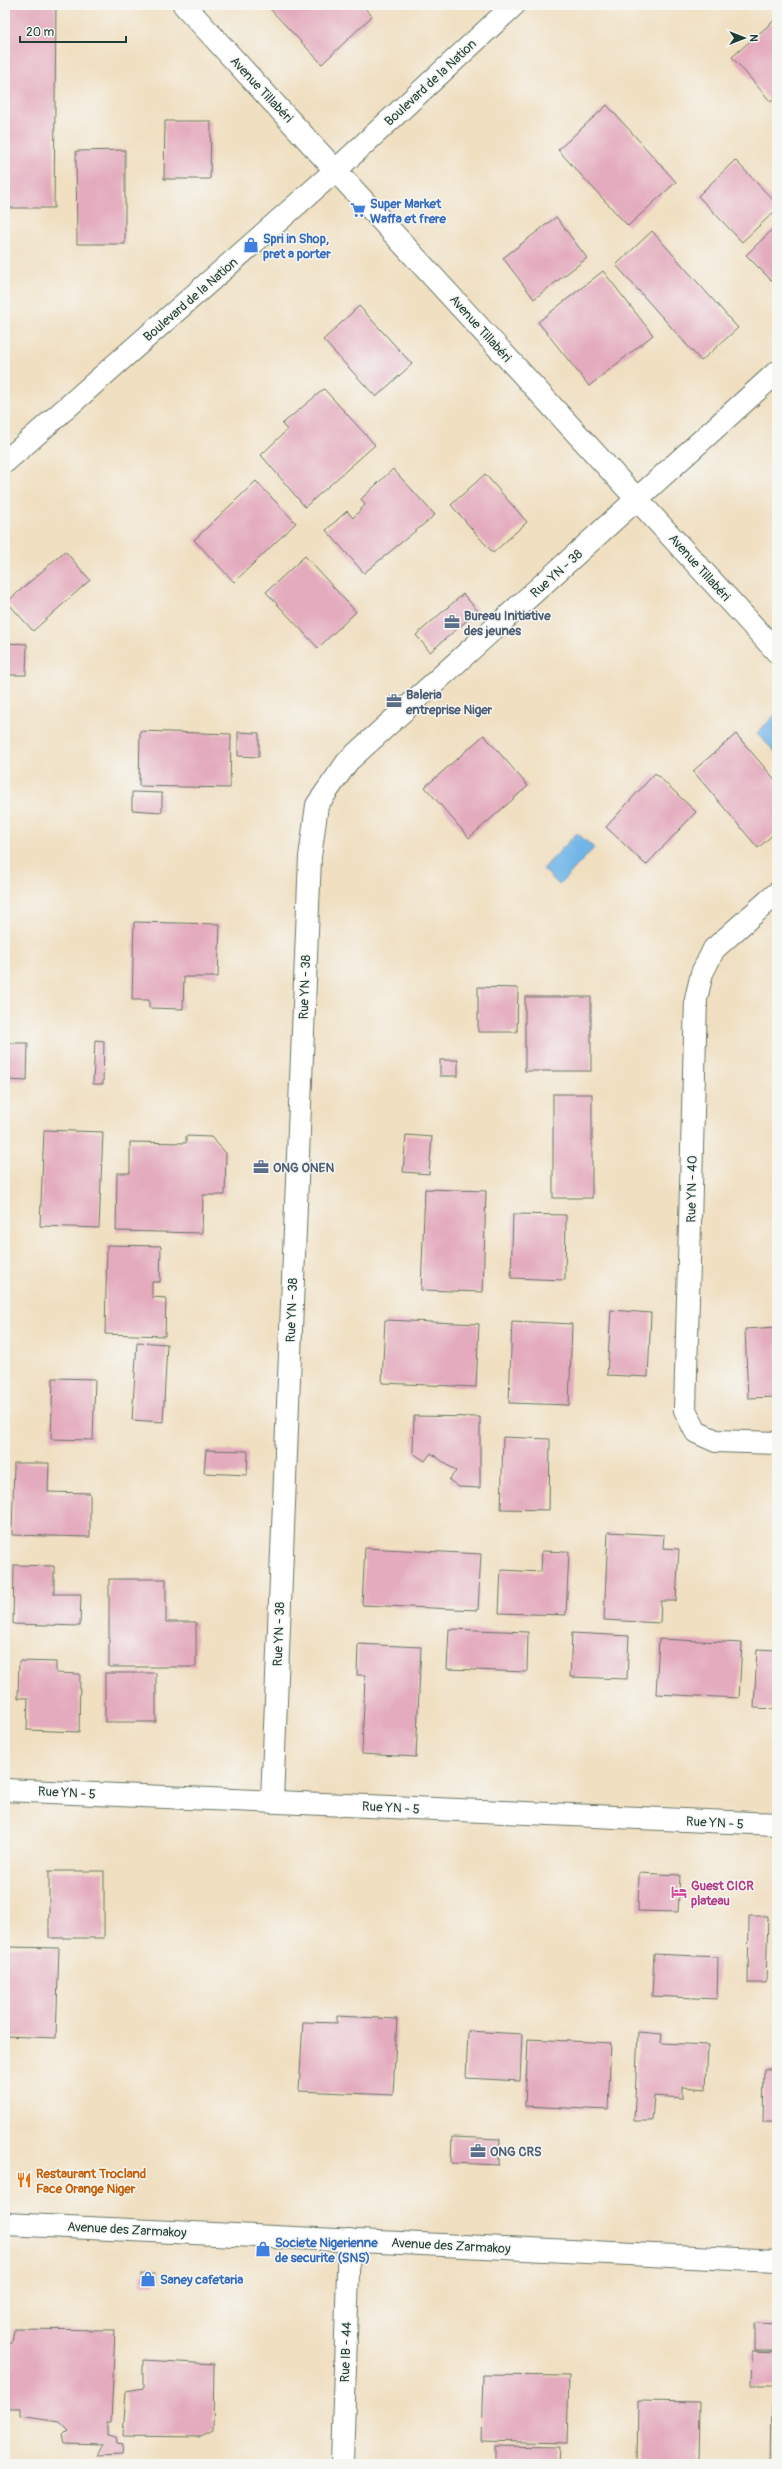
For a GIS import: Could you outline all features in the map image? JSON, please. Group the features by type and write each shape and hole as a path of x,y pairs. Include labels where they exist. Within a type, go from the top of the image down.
{"street":[{"name":"Avenue Tillabéri","path":"184,5 777,652"},
{"name":"Boulevard de la Nation","path":"5,462 336,170 514,5"},
{"name":"Rue YN - 38","path":"272,1801 310,857 317,805 348,761 777,372"},
{"name":"Rue YN - 40","path":"777,893 714,949 702,973 696,999 685,1410 696,1432 716,1441 777,1443"},
{"name":"Rue YN - 5","path":"5,1790 777,1824"},
{"name":"Avenue des Zarmakoy","path":"5,2224 777,2261"},
{"name":"Rue IB - 44","path":"342,2464 349,2240"}],"water":[{"path":"776,714 777,715 777,754 757,733"},
{"path":"577,833 594,848 559,885 543,869"}],"building":[{"path":"5,5 56,5 54,208 5,208"},
{"path":"275,5 362,5 372,16 322,64 270,9"},
{"path":"777,18 777,97 771,102 732,57"},
{"path":"607,105 676,182 628,226 558,150"},
{"path":"165,121 211,121 210,179 164,179"},
{"path":"125,150 125,244 77,244 76,151"},
{"path":"735,160 777,204 777,209 742,242 698,196"},
{"path":"556,217 587,258 534,299 503,258"},
{"path":"777,225 777,286 746,255"},
{"path":"652,231 738,328 701,361 616,265"},
{"path":"603,271 653,335 589,386 538,322"},
{"path":"359,306 412,364 376,397 323,340"},
{"path":"324,389 375,445 305,507 261,455 287,430 282,424"},
{"path":"393,469 435,515 364,573 326,530 347,511 353,518 365,505 361,499"},
{"path":"485,474 527,522 493,553 451,505"},
{"path":"256,481 296,523 234,582 194,540"},
{"path":"65,551 90,580 33,631 7,602"},
{"path":"305,556 356,612 318,648 266,592"},
{"path":"463,594 478,611 430,652 416,635"},
{"path":"5,643 27,644 26,675 5,675"},
{"path":"391,696 399,697 399,702 391,701"},
{"path":"140,731 231,734 230,788 139,786"},
{"path":"238,732 259,733 259,757 238,756"},
{"path":"736,734 777,782 777,831 758,848 693,771"},
{"path":"484,735 528,786 469,838 425,787"},
{"path":"655,773 696,812 646,865 606,827"},
{"path":"132,792 162,793 162,812 132,810"},
{"path":"134,922 220,924 218,977 184,977 183,1009 149,1008 149,1000 132,1000"},
{"path":"478,987 518,988 517,1032 478,1032"},
{"path":"525,997 591,997 591,1071 525,1071"},
{"path":"95,1040 104,1041 103,1084 93,1084"},
{"path":"9,1043 28,1043 27,1081 7,1080"},
{"path":"440,1060 458,1060 458,1076 440,1076"},
{"path":"553,1094 592,1094 592,1198 553,1198"},
{"path":"44,1130 103,1132 99,1228 40,1226"},
{"path":"406,1135 432,1137 429,1174 403,1172"},
{"path":"186,1136 211,1137 226,1153 225,1195 203,1195 202,1233 116,1231 117,1173 130,1173 130,1142 186,1143"},
{"path":"425,1189 486,1191 483,1292 421,1290"},
{"path":"513,1214 566,1215 565,1280 511,1278"},
{"path":"107,1245 161,1246 160,1282 152,1282 152,1297 166,1298 165,1336 105,1334"},
{"path":"611,1310 651,1313 648,1377 607,1375"},
{"path":"385,1320 479,1324 476,1387 382,1383"},
{"path":"512,1321 572,1324 569,1405 509,1403"},
{"path":"777,1327 777,1397 748,1398 745,1329"},
{"path":"137,1342 167,1344 163,1422 132,1420"},
{"path":"53,1378 95,1379 93,1440 51,1439"},
{"path":"414,1416 480,1417 480,1488 459,1487 449,1480 456,1471 431,1453 425,1461 413,1453"},
{"path":"503,1437 550,1439 549,1510 501,1509"},
{"path":"206,1450 248,1451 247,1475 204,1473"},
{"path":"14,1463 49,1463 48,1492 90,1493 90,1537 12,1535"},
{"path":"608,1532 664,1535 663,1548 679,1549 676,1601 661,1601 660,1623 604,1620"},
{"path":"365,1548 481,1554 478,1610 362,1605"},
{"path":"542,1551 569,1552 566,1615 499,1613 501,1570 541,1572"},
{"path":"14,1565 54,1566 54,1594 81,1594 80,1626 13,1624"},
{"path":"109,1579 166,1579 166,1622 196,1622 196,1667 109,1667"},
{"path":"449,1629 528,1632 527,1672 447,1669"},
{"path":"572,1633 629,1636 627,1679 570,1677"},
{"path":"659,1639 742,1643 739,1698 656,1694"},
{"path":"358,1644 421,1647 416,1757 362,1754 365,1675 357,1675"},
{"path":"757,1649 777,1650 777,1709 754,1708"},
{"path":"19,1661 56,1662 56,1673 80,1674 79,1732 27,1730 28,1698 18,1698"},
{"path":"105,1673 156,1673 156,1722 105,1722"},
{"path":"49,1871 104,1871 104,1938 49,1938"},
{"path":"639,1873 680,1875 678,1912 638,1911"},
{"path":"749,1916 768,1916 766,1983 748,1983"},
{"path":"7,1947 59,1948 56,2038 5,2036"},
{"path":"654,1954 718,1957 717,1999 652,1996"},
{"path":"776,1971 777,2010 774,2010"},
{"path":"337,2016 397,2019 393,2095 299,2091 303,2022 337,2023"},
{"path":"468,2031 522,2034 520,2081 466,2078"},
{"path":"638,2032 662,2034 661,2043 708,2045 706,2089 683,2087 683,2098 654,2096 652,2121 634,2121"},
{"path":"528,2039 611,2043 608,2110 525,2106"},
{"path":"775,2053 777,2053 777,2122 763,2122 764,2069 775,2069"},
{"path":"452,2137 500,2139 499,2165 451,2163"},
{"path":"141,2274 155,2274 155,2285 141,2285"},
{"path":"755,2323 777,2324 777,2351 755,2351"},
{"path":"14,2329 115,2330 111,2422 107,2422 107,2435 116,2437 117,2443 123,2444 122,2455 97,2456 102,2444 64,2443 62,2434 69,2431 60,2422 20,2416 20,2408 5,2408 5,2343 12,2343"},
{"path":"752,2352 777,2353 777,2385 751,2385"},
{"path":"143,2360 214,2364 213,2430 199,2437 123,2436 126,2391 143,2388"},
{"path":"483,2375 569,2376 567,2443 481,2441"},
{"path":"638,2401 699,2402 698,2464 637,2464"},
{"path":"772,2406 777,2406 777,2464 771,2464"},
{"path":"495,2446 559,2447 558,2464 495,2464"}],"place":[{"name":"Super Market Waffa et frere","path":"358,210"},
{"name":"Spri in Shop, pret a porter","path":"251,245"},
{"name":"Bureau Initiative des jeunes","path":"452,622"},
{"name":"Baleria entreprise Niger","path":"394,701"},
{"name":"ONG ONEN","path":"261,1167"},
{"name":"Guest CICR plateau","path":"679,1892"},
{"name":"ONG CRS","path":"478,2151"},
{"name":"Restaurant Trocland Face Orange Niger","path":"24,2180"},
{"name":"Societe Nigerienne de securite (SNS)","path":"263,2249"},
{"name":"Saney cafetaria","path":"148,2279"}]}
